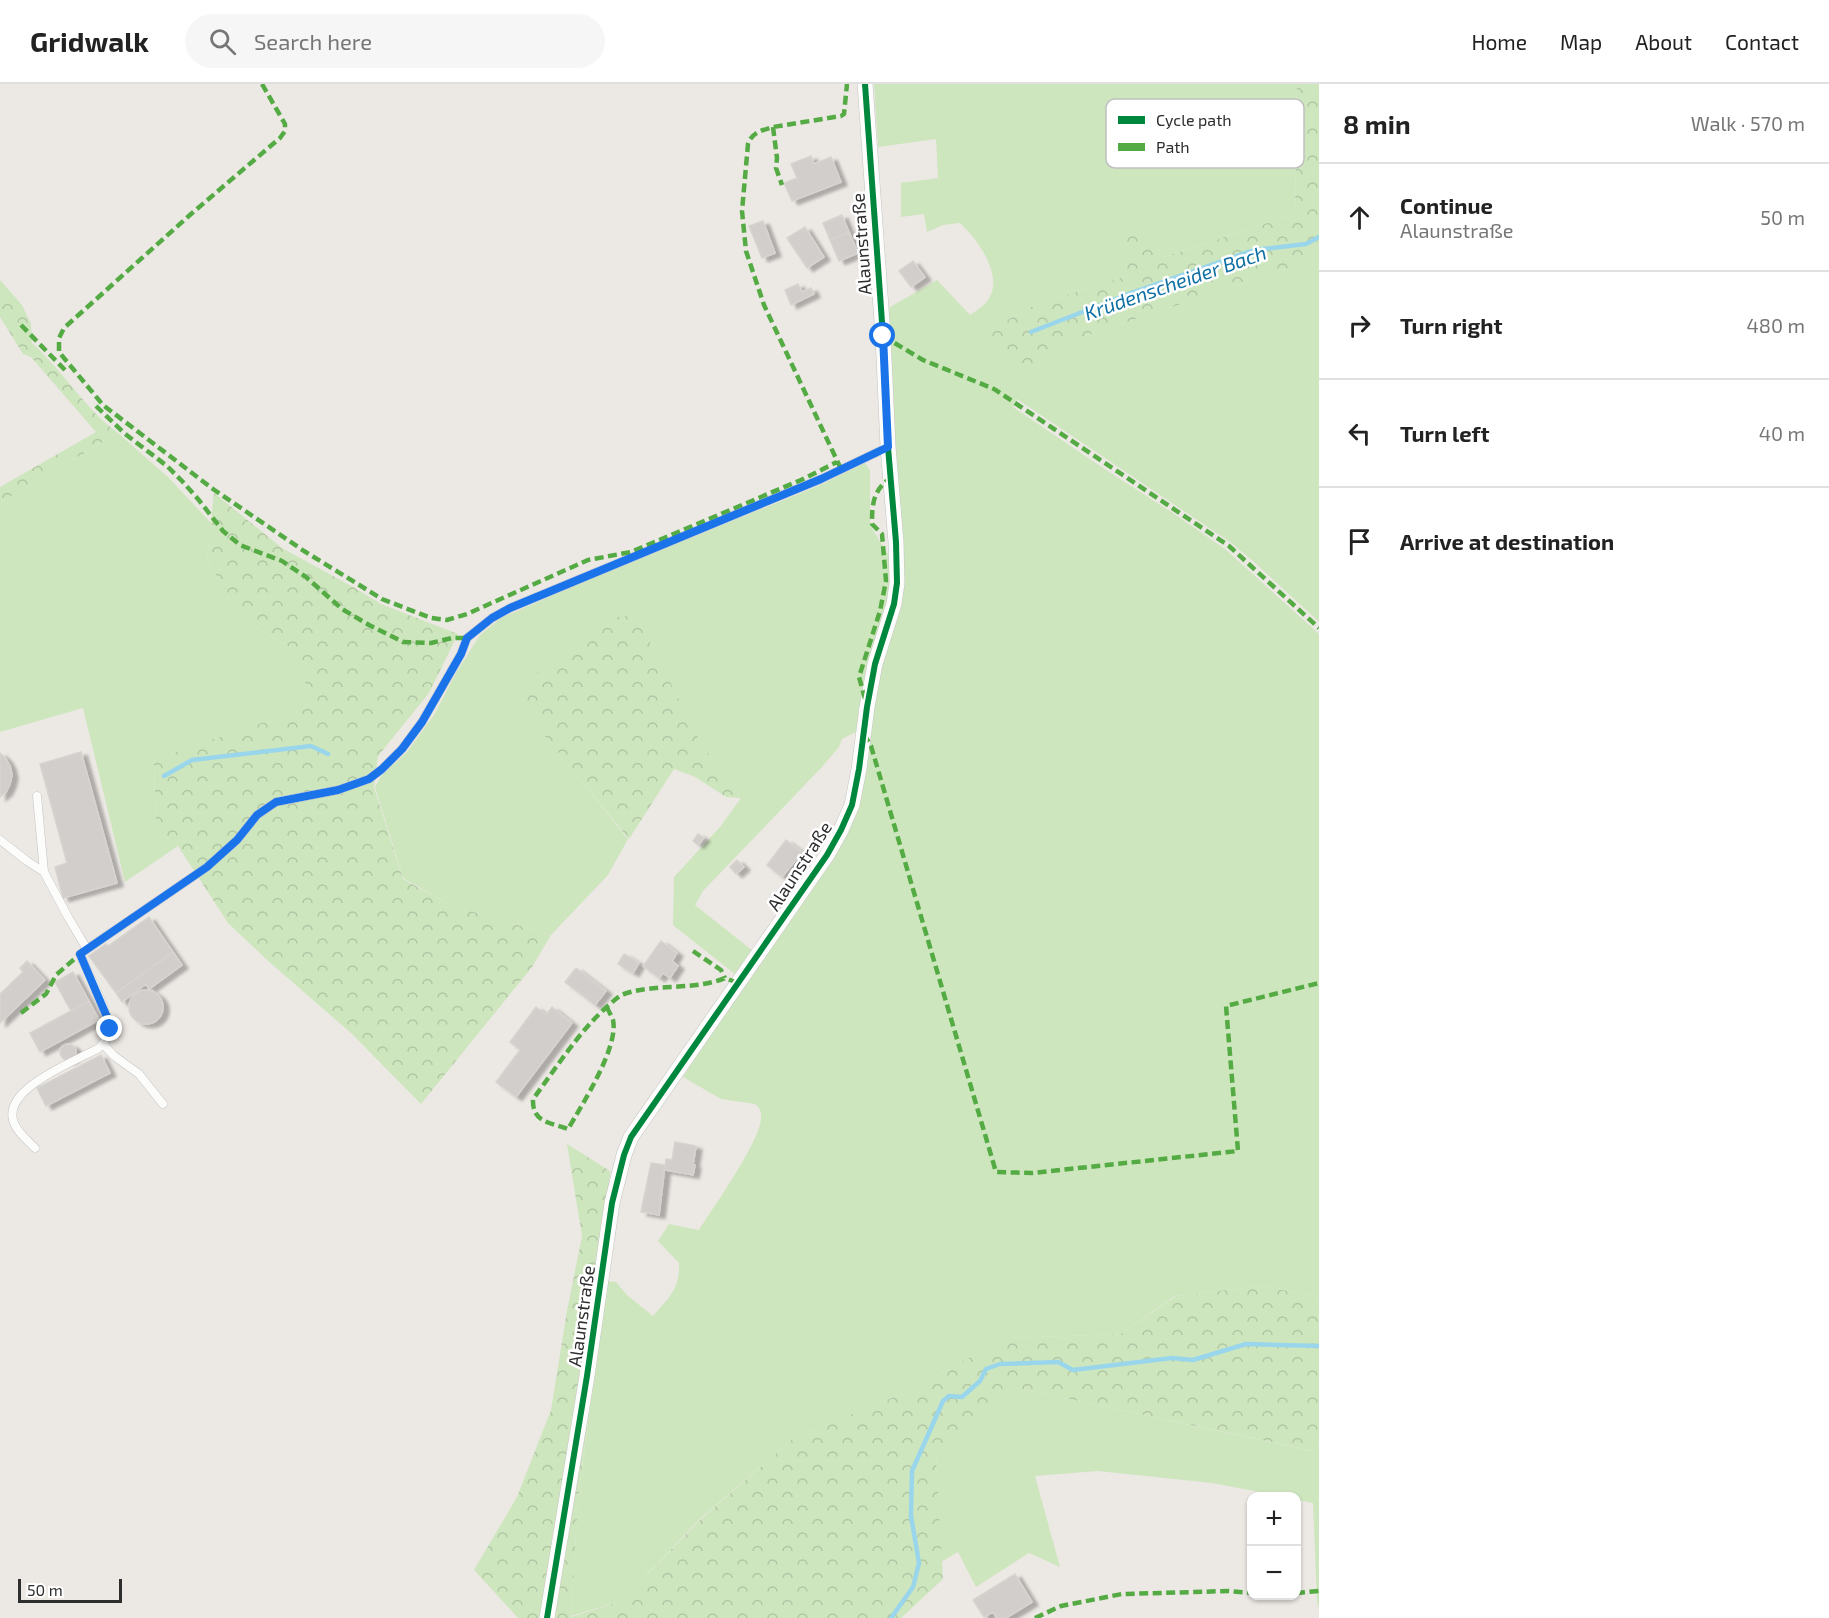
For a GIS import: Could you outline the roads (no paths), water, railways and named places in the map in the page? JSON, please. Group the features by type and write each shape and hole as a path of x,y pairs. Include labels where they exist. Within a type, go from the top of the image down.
{"street":[{"name":"Alaunstraße","path":"547,1618 587,1376 612,1203 624,1155 631,1137 827,855 841,830 852,805 875,664 894,604 897,583 897,542 888,447 866,84"}],"lane":[{"path":"35,1148 13,1122 13,1110 17,1100 27,1087 99,1048 107,1039 110,1029 80,954 207,867 237,840 257,815 276,802 338,790 369,779 382,769 402,749 422,722 461,654 467,638 492,618 510,608 821,479 888,447"},
{"path":"37,796 44,872 87,949"},
{"path":"0,840 44,872"},
{"path":"102,1044 139,1074 163,1104"}],"waterway":[{"name":"Krüdenscheider Bach","path":"1031,332 1131,293 1254,250 1306,244 1319,237"},
{"path":"164,776 192,760 311,746 328,754"},
{"path":"891,1618 913,1587 919,1563 911,1516 912,1471 943,1401 949,1396 962,1397 980,1381 986,1369 1000,1364 1058,1362 1073,1370 1172,1358 1193,1360 1246,1344 1319,1346"}]}
